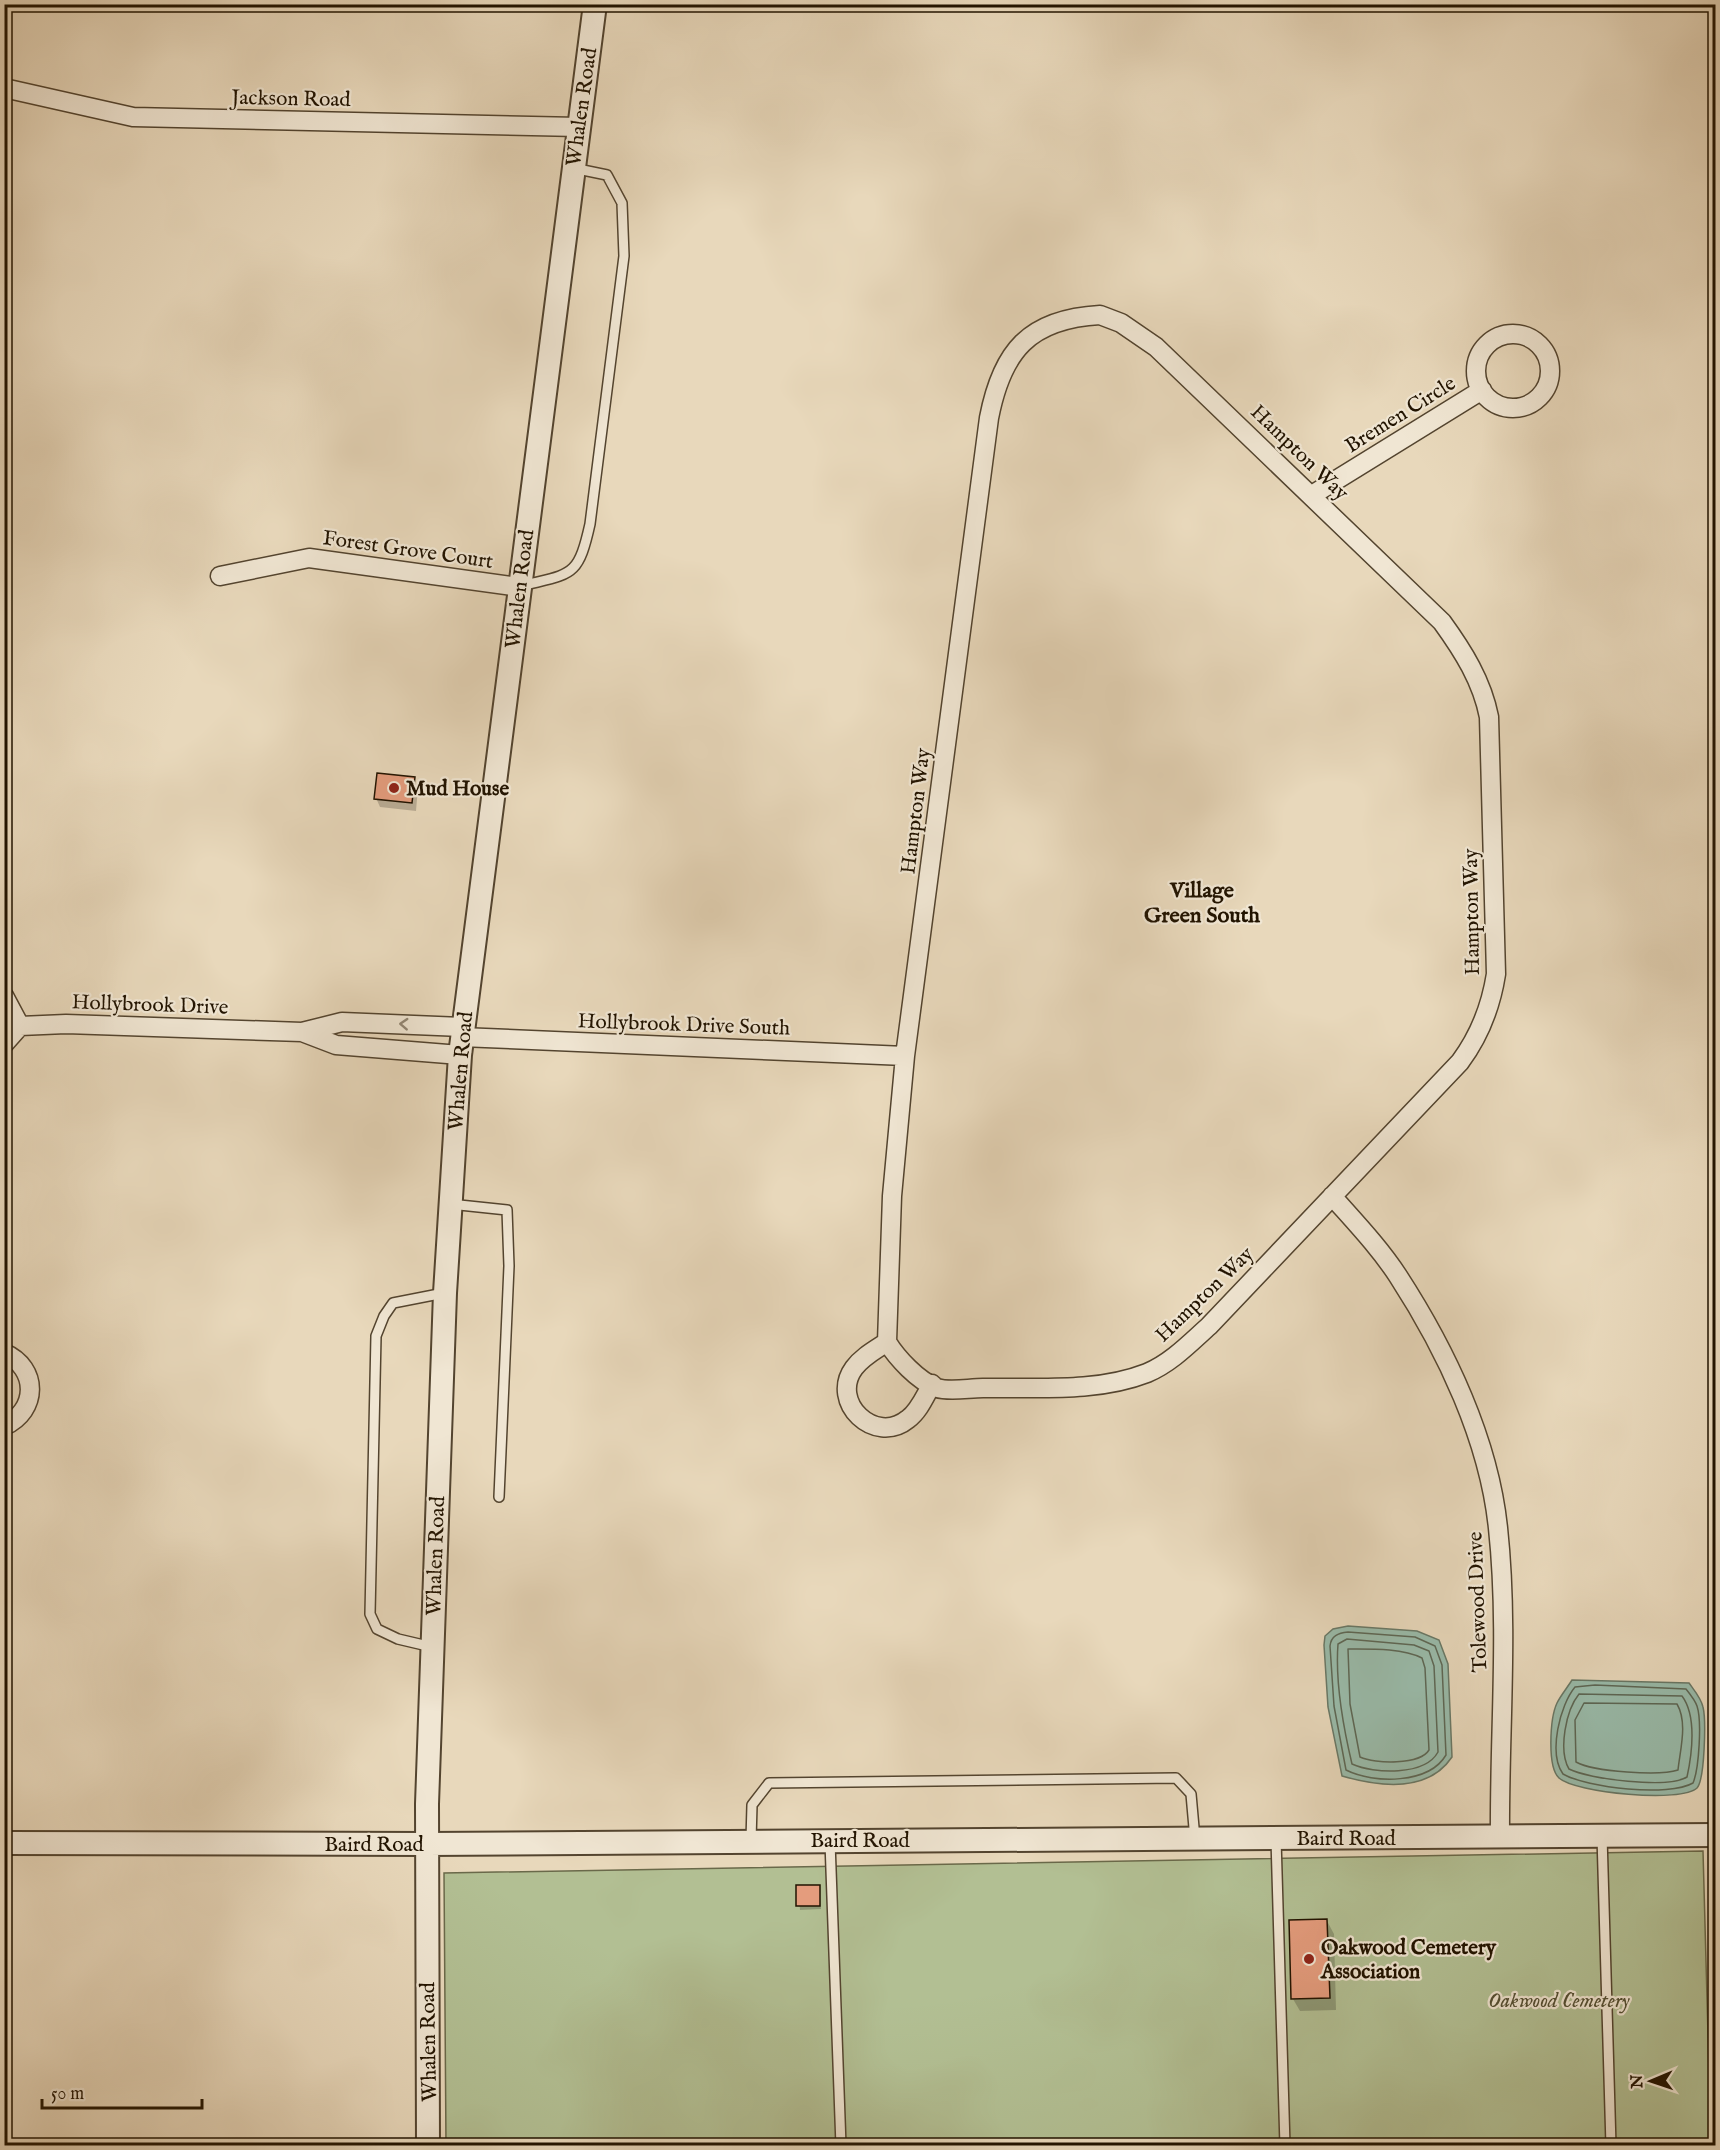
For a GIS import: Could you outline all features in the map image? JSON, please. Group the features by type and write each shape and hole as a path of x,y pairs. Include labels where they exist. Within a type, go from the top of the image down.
{"street":[{"name":"Whalen Road","path":"428,2145 427,1844 432,1647 445,1293 461,1040 595,4"},
{"name":"Jackson Road","path":"4,88 133,117 579,127"},
{"name":"Hampton Way","path":"887,1342 891,1196 905,1056 995,386 1011,357 1028,337 1048,325 1072,316 1100,315 1121,322 1156,347 1442,622 1462,650 1477,678 1489,717 1496,974 1484,1021 1472,1046 1460,1062 1209,1326 1176,1356 1149,1372 1122,1382 1088,1386 948,1389 932,1384"},
{"name":"Bremen Circle","path":"1503,335 1527,336 1546,352 1550,364 1549,382 1539,398 1529,405 1505,408 1494,403 1482,390 1476,372 1477,360 1492,340 1503,335"},
{"name":"Bremen Circle","path":"1312,495 1482,390"},
{"name":"Forest Grove Court","path":"220,576 309,558 519,587"},
{"path":"4,996 20,1026 4,1044"},
{"name":"Hollybrook Drive","path":"20,1026 66,1024 302,1032 342,1022 461,1040"},
{"name":"Hollybrook Drive","path":"302,1032 336,1045 461,1040"},
{"name":"Hollybrook Drive South","path":"461,1040 905,1056"},
{"name":"Tolewood Drive","path":"1332,1196 1398,1276 1437,1344 1470,1415 1488,1471 1498,1526 1503,1589 1500,1837"},
{"path":"887,1342 893,1352 932,1384 916,1412 897,1425 875,1426 855,1414 847,1392 850,1374 861,1360 887,1342"},
{"path":"4,1353 17,1359 25,1368 31,1392 29,1403 22,1414 4,1426"},
{"name":"Baird Road","path":"4,1843 427,1844 1716,1835"}],"lane":[{"path":"519,587 567,574 583,556 591,512 624,256 622,203 607,175 573,168"},
{"path":"450,1204 507,1210 509,1266 499,1497"},
{"path":"432,1647 398,1639 377,1629 370,1614 376,1336 384,1316 393,1303 445,1293"},
{"path":"751,1841 752,1804 769,1783 1176,1778 1191,1794 1195,1839"},
{"path":"1602,1836 1611,2145"},
{"path":"1276,1838 1285,2145"},
{"path":"830,1840 841,2145"}],"green space":[{"name":"Oakwood Cemetery","path":"1703,1851 1711,2145 446,2145 444,1873"}],"water":[{"path":"1348,1626 1417,1631 1439,1640 1448,1664 1452,1757 1442,1769 1430,1777 1417,1782 1387,1784 1342,1776 1328,1707 1324,1645 1325,1636 1333,1629"},
{"path":"1572,1680 1689,1683 1701,1700 1704,1714 1702,1773 1697,1788 1671,1795 1628,1794 1585,1788 1559,1778 1555,1772 1551,1753 1553,1720 1557,1703"}],"building":[{"name":"Mud House","path":"377,773 415,777 412,803 374,799"},
{"path":"796,1885 820,1885 820,1906 796,1906"},
{"name":"Oakwood Cemetery Association","path":"1327,1919 1330,1998 1291,1999 1289,1920"}],"place":[{"name":"Mud House","path":"394,788"},
{"name":"Oakwood Cemetery Association","path":"1309,1959"}],"district":[{"name":"Village Green South","path":"1202,902"}]}
